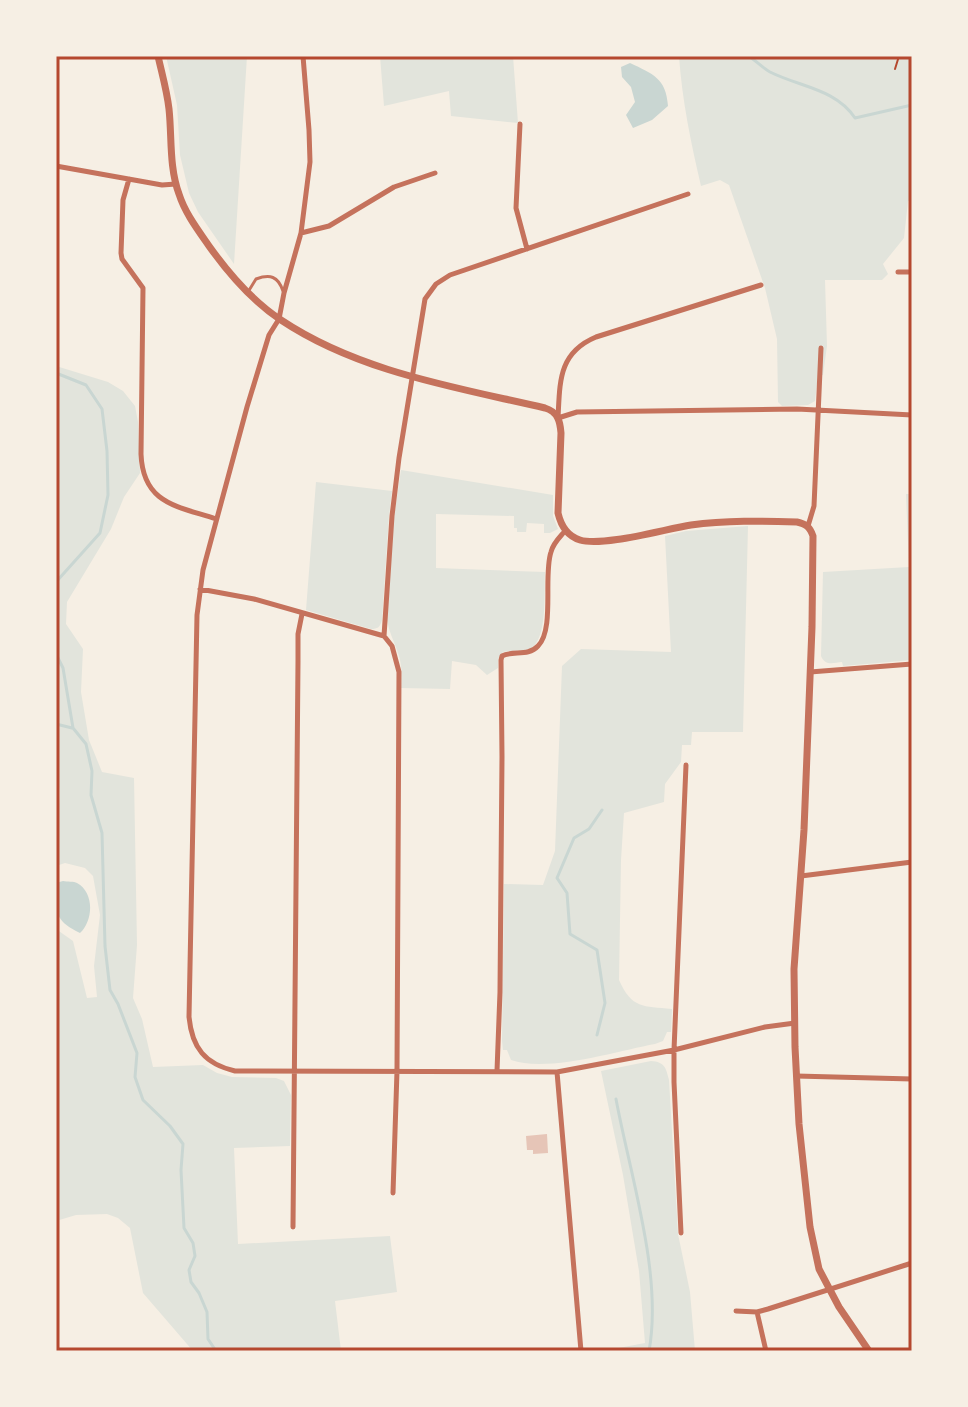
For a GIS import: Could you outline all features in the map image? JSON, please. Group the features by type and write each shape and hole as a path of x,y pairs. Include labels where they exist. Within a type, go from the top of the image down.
{"street":[{"path":"158,56 167,98 176,184 187,211 201,233 248,292 279,319 329,347 412,377 545,408 558,418"},
{"path":"303,56 310,162 301,233 279,319 269,335 216,519 197,615 189,1017 195,1044 222,1068 235,1071 557,1072 795,1023"},
{"path":"520,124 516,208 527,249"},
{"path":"56,166 162,185 176,184"},
{"path":"301,233 329,226 394,187 435,173"},
{"path":"129,179 123,200 121,253 143,288 143,472 152,491 162,500 216,519"},
{"path":"384,636 401,443 425,299 436,284 450,275 688,194"},
{"path":"898,272 912,272"},
{"path":"761,285 596,337 578,346 562,373 558,418 561,433 558,513 565,531 577,539 590,542 714,523 803,523 813,536 810,672 794,969 796,1076 814,1251 830,1290 869,1351"},
{"path":"808,526 814,506 821,348"},
{"path":"558,418 577,412 797,409 912,415"},
{"path":"497,1071 501,660 505,654 535,649 543,639 549,559 553,545 565,531"},
{"path":"200,589 254,599 384,636 392,646 399,672 397,1071 393,1193"},
{"path":"293,1227 298,648 302,614"},
{"path":"810,672 912,664"},
{"path":"681,1233 674,1050 686,765"},
{"path":"801,876 912,862"},
{"path":"557,1072 581,1351"},
{"path":"796,1076 912,1079"},
{"path":"736,1311 757,1312 912,1263"},
{"path":"757,1312 766,1351"}],"lane":[{"path":"248,292 256,279 265,275 281,283 284,293"}],"path":[{"path":"895,69 899,56"}],"shaded area":[{"path":"166,56 247,56 234,264 198,212 189,193 180,155 177,105"},
{"path":"380,56 513,56 518,123 451,116 449,91 384,106"},
{"path":"679,56 912,56 912,201 908,201 904,238 883,264 888,274 882,280 825,280 827,346 823,375 818,375 815,401 808,405 782,406 778,402 777,339 765,288 729,185 720,180 701,186 687,121"},
{"path":"630,63 657,78 664,89 668,106 652,120 633,128 626,115 635,102 631,87 622,77 621,67"},
{"path":"56,366 108,382 123,391 135,406 138,422 140,473 67,602 66,624 83,649 81,692 89,740 102,772 134,778 137,945 133,998 142,1019 153,1067 203,1065 232,1077 276,1078 284,1081 291,1095 290,1146 234,1148 238,1244 390,1236 397,1292 335,1301 341,1351 193,1351 143,1293 130,1228 107,1214 76,1215 56,1221 56,929 73,941 87,998 97,997 94,966 100,915 93,876 85,868 65,863 56,866 60,794 56,775"},
{"path":"401,470 553,495 553,516 558,529 550,533 544,533 544,524 527,523 526,532 517,532 514,516 436,514 436,568 545,572 545,602 536,644 527,650 503,652 498,659 498,668 487,675 476,665 452,661 450,689 401,688 400,661 387,619 394,517"},
{"path":"316,482 392,491 382,620 377,628 371,629 306,610"},
{"path":"906,494 912,494 912,660 843,666 842,662 827,663 821,656 823,572 909,567"},
{"path":"748,526 743,732 692,732 691,745 682,745 681,762 665,784 664,802 624,813 619,980 634,1001 672,1009 671,1032 655,1044 582,1060 543,1064 511,1060 507,1050 503,1050 502,1041 504,884 543,885 555,851 562,666 581,649 671,652 665,536 686,531"},
{"path":"56,883 77,883 87,893 90,915 80,933 65,924 58,914"},
{"path":"651,1061 664,1066 669,1080 678,1234 690,1292 695,1351 603,1351 645,1343 639,1271 601,1071"}],"building":[{"path":"547,1134 548,1153 533,1154 533,1150 527,1150 526,1136"}],"waterway":[{"path":"749,56 770,72 828,95 847,108 855,118 912,105"},
{"path":"56,373 86,385 102,409 108,495 100,533 56,582"},
{"path":"56,654 63,668 73,728 86,744 92,771 91,795 102,833 105,946 110,990 137,1053 135,1077 143,1100 170,1126 183,1144 184,1228 193,1243 195,1256 189,1270 191,1282 207,1312 208,1339 216,1351"},
{"path":"56,724 72,728"},
{"path":"597,1035 605,1003 597,950 570,934 567,893 557,878 574,838 589,829 602,810"},
{"path":"616,1099 648,1258 652,1290 649,1351"}]}
